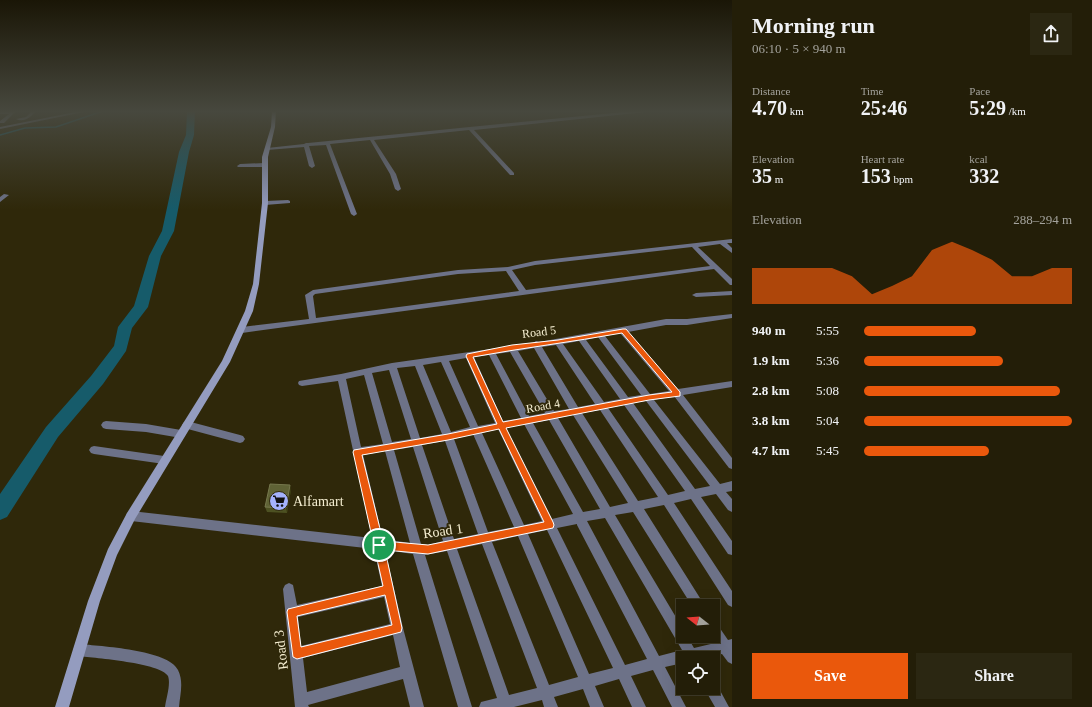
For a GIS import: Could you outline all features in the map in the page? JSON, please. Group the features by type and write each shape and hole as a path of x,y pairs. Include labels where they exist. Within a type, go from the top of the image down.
{"street":[{"path":"62,707 103,574 131,516 164,460 226,362 242,330 249,311 256,284 265,203 264,176 268,144"},
{"path":"267,149 306,144 312,166"},
{"path":"328,144 354,214"},
{"path":"375,144 393,174 398,189"},
{"path":"485,144 512,174"},
{"path":"240,166 265,164"},
{"path":"0,196 6,195 0,200"},
{"path":"265,203 288,202"},
{"path":"313,320 309,295 312,292 458,272 508,269 535,263 732,241"},
{"path":"721,242 732,251"},
{"path":"694,246 732,283"},
{"path":"242,330 714,267"},
{"path":"508,269 524,293"},
{"path":"696,295 732,293"},
{"name":"Road 5","path":"302,383 341,377 392,366 469,356 536,344 600,335 666,322 687,322 732,316"},
{"path":"623,331 677,394 732,465"},
{"path":"600,335 732,507"},
{"path":"580,337 694,494 732,550"},
{"path":"558,342 666,500 732,601"},
{"path":"536,344 576,412 695,599"},
{"path":"512,348 689,651"},
{"path":"491,352 580,517 584,528 679,707"},
{"path":"469,356 501,426 639,707"},
{"path":"444,359 521,531 597,707"},
{"path":"418,363 552,707"},
{"path":"392,366 450,545 507,705"},
{"path":"367,372 417,548 465,707"},
{"path":"341,377 397,628 417,707"},
{"name":"Road 4","path":"357,452 448,437 475,430 732,384"},
{"path":"106,425 146,428 181,434"},
{"path":"186,425 240,439"},
{"path":"94,450 164,460"},
{"name":"Road 1","path":"131,516 428,550 732,486"},
{"name":"Road 3","path":"289,589 302,704"},
{"path":"292,612 389,590"},
{"path":"297,653 397,628"},
{"path":"720,636 728,646 732,658"},
{"path":"710,651 728,646"},
{"path":"79,650 142,658 169,667 173,672 175,685 172,707"},
{"path":"486,707 507,705 546,692 586,683 656,662 676,659"},
{"path":"302,704 408,671"},
{"path":"715,695 722,707"}],"building":[{"name":"Alfamart","path":"270,484 290,485 286,508 265,507"}],"waterway":[{"path":"0,511 52,432 97,380 121,347 125,327 141,307 155,256 168,231 187,144"}],"place":[{"name":"Alfamart","path":"279,501"}],"route":[{"path":"379,545 357,452 448,437 475,430 501,426 649,398 677,394 623,331 469,356 501,426 550,525 428,550 379,545 389,590 292,612 297,653 397,628 389,590 379,545"}]}
